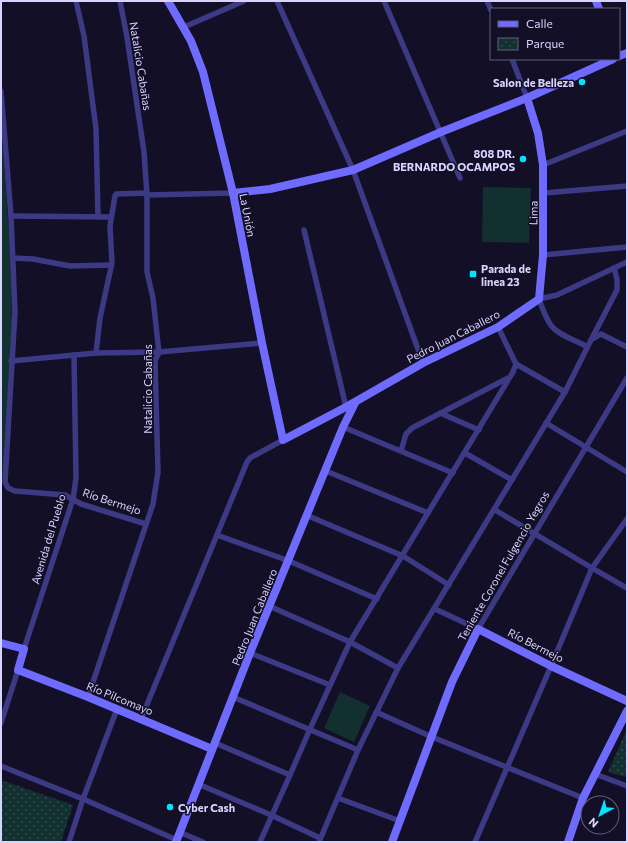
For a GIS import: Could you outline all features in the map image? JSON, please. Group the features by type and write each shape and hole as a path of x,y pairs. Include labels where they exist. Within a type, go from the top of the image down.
{"street":[{"path":"76,1 84,36 96,129 98,216"},
{"name":"Natalicio Cabañas","path":"88,697 153,504 158,472 155,360 159,352 153,298 147,272 147,194 140,118 120,1"},
{"name":"La Unión","path":"168,1 191,41 203,72 233,193 262,343 283,440"},
{"path":"184,27 244,1"},
{"path":"277,1 353,170 423,363"},
{"path":"384,1 460,178"},
{"name":"Lima","path":"512,60 527,98 538,133 543,165 543,254 539,299 547,321 552,328 587,347"},
{"path":"96,353 100,318 111,265 111,217 114,196 116,194 233,193 270,189 353,170 441,132 527,98 611,60"},
{"path":"1,91 13,258 14,312 11,361 96,353 159,352 262,343"},
{"path":"543,165 627,130"},
{"path":"544,192 627,186"},
{"path":"11,216 111,217"},
{"path":"304,230 346,407"},
{"path":"543,254 627,247"},
{"path":"13,258 33,259 70,266 111,265"},
{"name":"Pedro Juan Caballero","path":"283,440 356,402 423,363 498,327 539,299 557,295 627,262"},
{"path":"198,784 271,815 320,840 358,750 398,668 565,392 617,290 617,278 614,268"},
{"path":"498,327 515,366 565,392"},
{"path":"591,340 599,335 604,335 627,347"},
{"name":"Avenida del Pueblo","path":"1,723 73,499 76,478 74,355"},
{"name":"Río Bermejo","path":"11,361 5,482 8,488 15,491 62,495 73,499 80,504 146,524"},
{"path":"260,842 350,642 479,430 515,366"},
{"path":"401,451 406,434 409,430 509,378"},
{"name":"Teniente Coronel Fulgencio Yegros","path":"392,842 452,682 478,629 627,378"},
{"name":"Pedro Juan Caballero","path":"177,838 269,606 289,561 306,515 326,471 343,427 356,402"},
{"path":"440,413 479,430"},
{"path":"546,422 627,472"},
{"path":"343,427 453,473"},
{"path":"141,719 249,459 283,440"},
{"path":"465,453 512,480"},
{"path":"326,471 428,513"},
{"path":"495,510 627,588"},
{"path":"306,515 402,556 449,585"},
{"path":"475,842 592,568 627,519"},
{"path":"217,535 289,561 377,599"},
{"path":"269,606 350,642 398,668"},
{"name":"Río Bermejo","path":"434,609 627,701"},
{"path":"1,643 24,649"},
{"path":"250,653 330,685"},
{"name":"Río Pilcomayo","path":"18,670 141,719 290,775"},
{"path":"233,697 358,750"},
{"path":"69,842 83,799 117,709"},
{"path":"585,795 627,711"},
{"path":"376,712 432,737 580,796"},
{"path":"1,766 177,838 203,842"},
{"path":"595,774 627,786"},
{"path":"338,798 400,821"},
{"path":"568,842 580,809"}],"green space":[{"path":"1,126 10,246 12,319 5,451 1,492"},
{"path":"483,187 531,188 529,243 482,242"},
{"path":"340,692 370,706 354,742 324,728"},
{"path":"627,729 627,777 608,772"},
{"path":"1,780 73,805 61,842 1,842"}],"place":[{"name":"Salon de Belleza","path":"582,82"},
{"name":"808 DR. BERNARDO OCAMPOS","path":"523,159"},
{"name":"Parada de linea 23","path":"473,274"},
{"name":"Cyber Cash","path":"170,807"}]}
